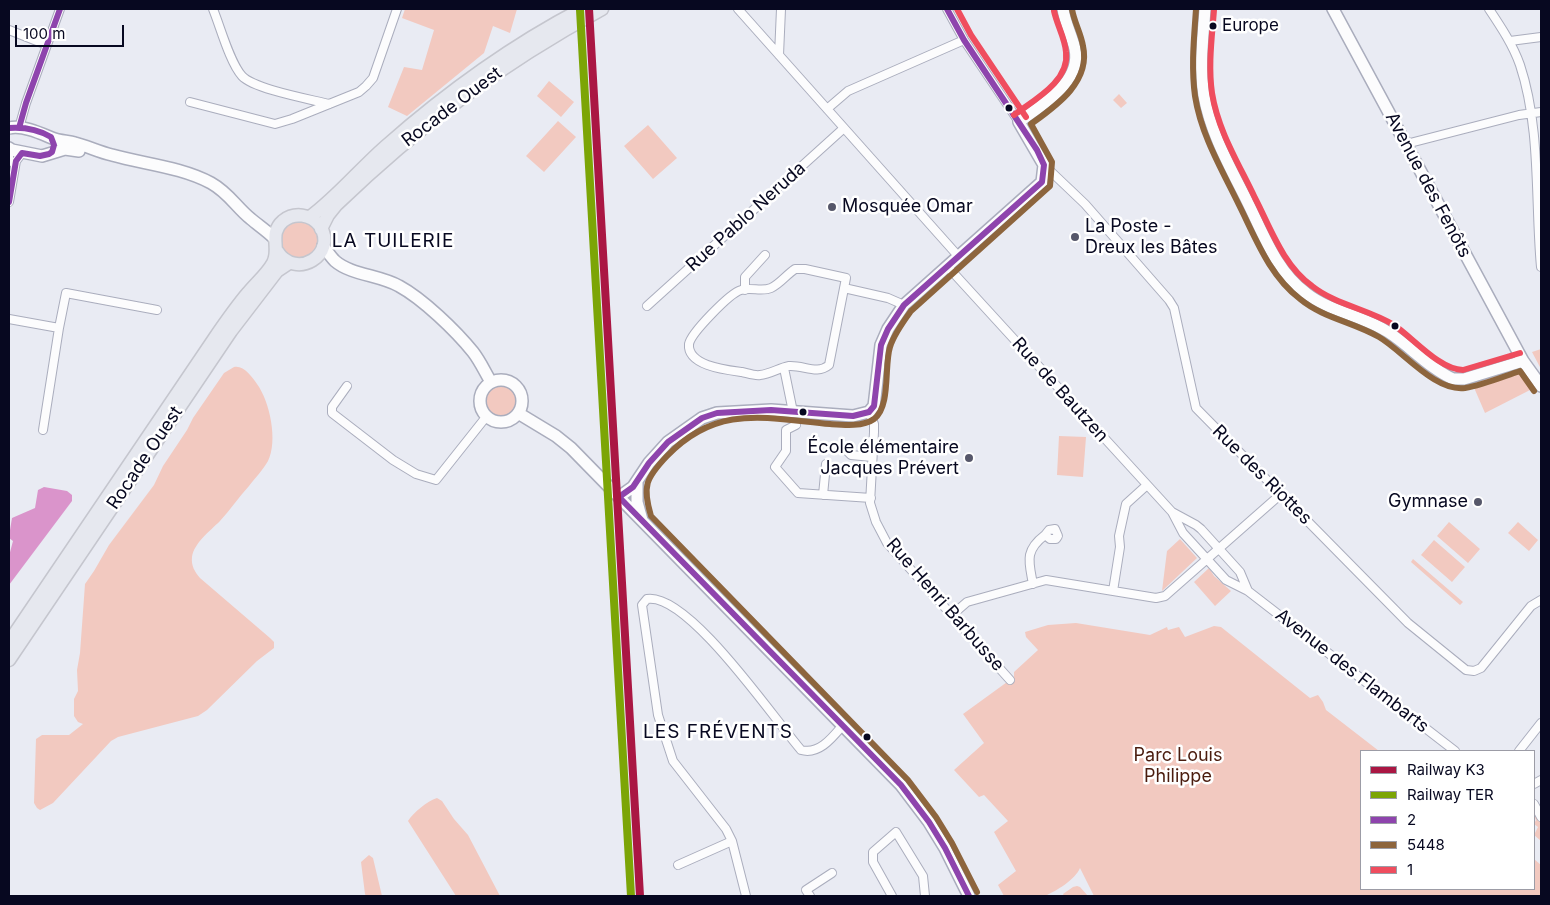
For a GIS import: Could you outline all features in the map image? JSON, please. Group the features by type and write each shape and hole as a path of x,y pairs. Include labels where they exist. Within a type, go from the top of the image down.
{"main road":[{"name":"Rocade Ouest","path":"310,218 385,147 436,104 498,59 575,16 602,9"},
{"path":"619,496 635,484 649,463 668,442 702,418 717,413 738,411 771,410 853,416 870,412 874,406 881,345 888,329 904,306 1042,182 1044,165 1019,122 1062,87 1073,71 1076,58 1075,50 1063,9"},
{"path":"1205,9 1201,53 1203,87 1211,122 1222,150 1269,247 1282,268 1305,293 1335,309 1379,327 1444,374 1456,380 1464,380 1523,361"},
{"name":"Avenue des Fenôts","path":"1333,9 1523,361 1541,386"},
{"name":"Rocade Ouest","path":"321,229 336,205 419,130 465,94 575,16"},
{"path":"14,128 74,143 110,155 197,176 230,196 251,219 274,238 277,251 289,263 303,264 316,258 335,261 348,268 389,280 401,286 464,341 475,354 492,382"},
{"path":"52,138 54,142 53,151"},
{"path":"9,148 22,153 42,156 53,151 65,149 110,155"},
{"path":"274,238 280,224 291,216 300,215 310,218 318,224 324,240 323,246 316,258"},
{"path":"259,224 280,224"},
{"path":"323,246 335,261"},
{"name":"Rocade Ouest","path":"9,642 214,339 244,297 273,263 277,251"},
{"name":"Rocade Ouest","path":"9,660 230,331 277,271 289,263"},
{"path":"505,380 513,384 518,388 522,401 518,413 503,422 497,422 486,417 479,401 483,390 492,382 505,380"},
{"path":"518,413 566,444 901,785 945,848 969,896"},
{"path":"630,508 635,484"},
{"path":"635,484 637,502 643,521"}],"street":[{"path":"14,128 26,103 60,9"},
{"path":"213,9 235,64 243,77 255,84 329,104"},
{"path":"190,102 275,124 359,92 370,83 396,9"},
{"path":"738,9 958,257"},
{"path":"779,56 781,9"},
{"path":"947,9 964,40 1019,122"},
{"path":"1489,9 1510,41 1520,66 1532,112 1541,267"},
{"path":"9,30 47,45"},
{"path":"1510,41 1541,37"},
{"path":"827,109 848,91 964,40"},
{"path":"1406,144 1532,112 1541,112"},
{"name":"Rue Pablo Neruda","path":"647,306 844,128"},
{"path":"9,148 9,162"},
{"path":"9,202 16,161 22,153"},
{"name":"Rue des Riottes","path":"1044,165 1085,204 1169,300 1174,308 1196,408 1408,623 1466,670 1474,671 1481,668 1531,606 1541,600"},
{"path":"745,290 745,277 765,255"},
{"name":"Rue de Bautzen","path":"948,267 1172,512 1182,533 1229,582 1248,591"},
{"path":"795,269 805,269 846,278 829,364 824,369 818,370 791,366 760,376 715,368 694,357 689,343 694,333 739,290 745,290 765,290 773,287 795,269"},
{"path":"844,288 888,298 904,306"},
{"path":"42,430 66,293 156,310"},
{"path":"9,319 59,328"},
{"path":"784,368 793,412"},
{"path":"347,386 332,407 332,413 393,460 416,474 436,480 486,417"},
{"name":"Rue Henri Barbusse","path":"870,412 874,424 870,503 876,522 887,543 1010,680"},
{"path":"796,424 786,430 786,451 775,467 798,493 870,498"},
{"path":"847,452 851,455 872,457"},
{"path":"823,495 826,464"},
{"path":"1113,591 1120,547 1119,536 1126,504 1147,485"},
{"path":"952,614 967,602 1046,580 1156,598 1165,596 1281,494"},
{"name":"Rue de Bautzen","path":"1172,512 1196,525 1240,572 1248,591"},
{"path":"1033,584 1028,558 1038,541 1044,536"},
{"name":"Avenue des Flambarts","path":"1248,591 1454,750"},
{"path":"746,896 732,841 726,829 674,761 658,715 642,605 647,599 654,598 684,614 742,675 801,750 808,752 818,749 843,725"},
{"path":"1520,750 1541,723"},
{"path":"1535,806 1541,817"},
{"path":"892,896 873,862 872,852 896,832 923,876 924,896"},
{"path":"678,864 732,841"},
{"path":"810,896 806,890 832,873"}],"green space":[{"path":"405,9 517,9 510,33 493,26 484,53 407,116 388,107 404,67 422,70 434,30 402,18"},
{"path":"549,81 574,102 561,117 537,96"},
{"path":"1119,94 1127,103 1121,108 1113,100"},
{"path":"558,121 576,137 544,172 526,156"},
{"path":"648,125 677,158 653,179 624,146"},
{"path":"296,218 315,227 319,239 315,252 298,260 281,251 280,230"},
{"path":"1541,349 1541,369 1532,352"},
{"path":"234,367 241,368 250,375 266,401 271,422 271,453 259,474 224,517 199,542 193,552 192,563 200,578 270,638 274,642 274,648 257,661 207,710 198,716 118,737 111,741 53,803 40,810 34,803 36,739 42,735 69,735 83,724 78,722 74,716 74,699 78,691 77,670 85,584 109,545 154,485 163,466 193,418 224,373"},
{"path":"1515,371 1523,377 1530,390 1485,413 1472,383"},
{"path":"501,385 513,389 517,401 513,413 501,417 489,413 485,401 489,389"},
{"path":"1059,436 1086,437 1083,477 1057,475"},
{"path":"1449,522 1480,549 1468,563 1437,536"},
{"path":"1518,522 1538,540 1529,551 1508,533"},
{"path":"1180,539 1197,558 1162,591 1167,551"},
{"path":"1434,540 1465,567 1452,582 1421,555"},
{"path":"1413,559 1463,602 1460,605 1411,562"},
{"path":"1209,568 1214,576 1231,591 1215,606 1194,582"},
{"name":"Parc Louis Philippe","path":"1076,623 1150,635 1167,627 1168,630 1179,627 1185,637 1214,626 1221,627 1310,698 1318,695 1326,710 1378,750 1360,750 1360,890 1535,890 1535,860 1541,865 1541,895 1094,896 1080,868 1070,881 1045,896 1004,896 998,885 1016,871 994,832 1008,821 984,795 979,797 954,770 984,743 963,714 1014,677 1014,672 1038,650 1026,637 1025,632 1048,625"},
{"path":"437,798 442,801 468,835 500,896 456,896 408,821 413,814"},
{"path":"1535,809 1541,822 1541,841 1535,836 1538,827 1535,825"},
{"path":"369,855 373,858 382,896 366,896 365,894 361,862"},
{"path":"1077,886 1088,896 1064,896 1063,894"}],"shaded area":[{"path":"44,487 67,491 72,495 72,501 9,585 9,556 13,541 9,536 12,518 35,508 38,490"}],"rail line":[{"name":"K3","path":"589,9 640,896"},
{"name":"TER","path":"580,10 631,896"}],"transit line":[{"name":"2","path":"19,128 26,103 60,9"},
{"name":"2","path":"947,9 964,40 1037,150 1044,165 1042,182 904,305 888,329 881,345 874,406 869,412 853,416 771,410 717,413 702,418 668,442 649,463 633,487 619,497 901,785 929,822 945,848 969,896"},
{"name":"1","path":"957,9 971,35 1026,117"},
{"name":"5448","path":"977,892 952,843 936,817 908,780 651,516 647,490 654,470 667,456 686,439 704,428 723,421 763,418 853,425 869,422 874,419 883,405 890,347 896,333 911,311 1050,186 1052,162 1031,124 1061,101 1077,82 1082,71 1084,59 1083,46 1072,9"},
{"name":"5448","path":"1196,9 1193,74 1195,96 1202,125 1213,152 1264,256 1280,279 1300,299 1318,311 1379,337 1442,384 1454,388 1465,388 1520,371 1534,391"},
{"name":"1","path":"1214,10 1210,72 1212,93 1219,121 1272,234 1293,268 1321,292 1394,325 1436,359 1454,369 1463,370 1520,353"},
{"name":"1","path":"1014,115 1057,81 1066,62 1063,37 1054,11"},
{"name":"2","path":"9,128 41,132 51,137 54,145 52,152 49,154 40,156 22,153 16,161 9,202"}],"place":[{"name":"Europe","path":"1213,26"},
{"name":"Mosquée Omar","path":"832,207"},
{"name":"La Poste - Dreux les Bâtes","path":"1075,237"},
{"name":"École élémentaire Jacques Prévert","path":"969,458"},
{"name":"Gymnase","path":"1478,502"}],"district":[{"name":"LA TUILERIE","path":"393,241"},
{"name":"LES FRÉVENTS","path":"718,732"}]}
